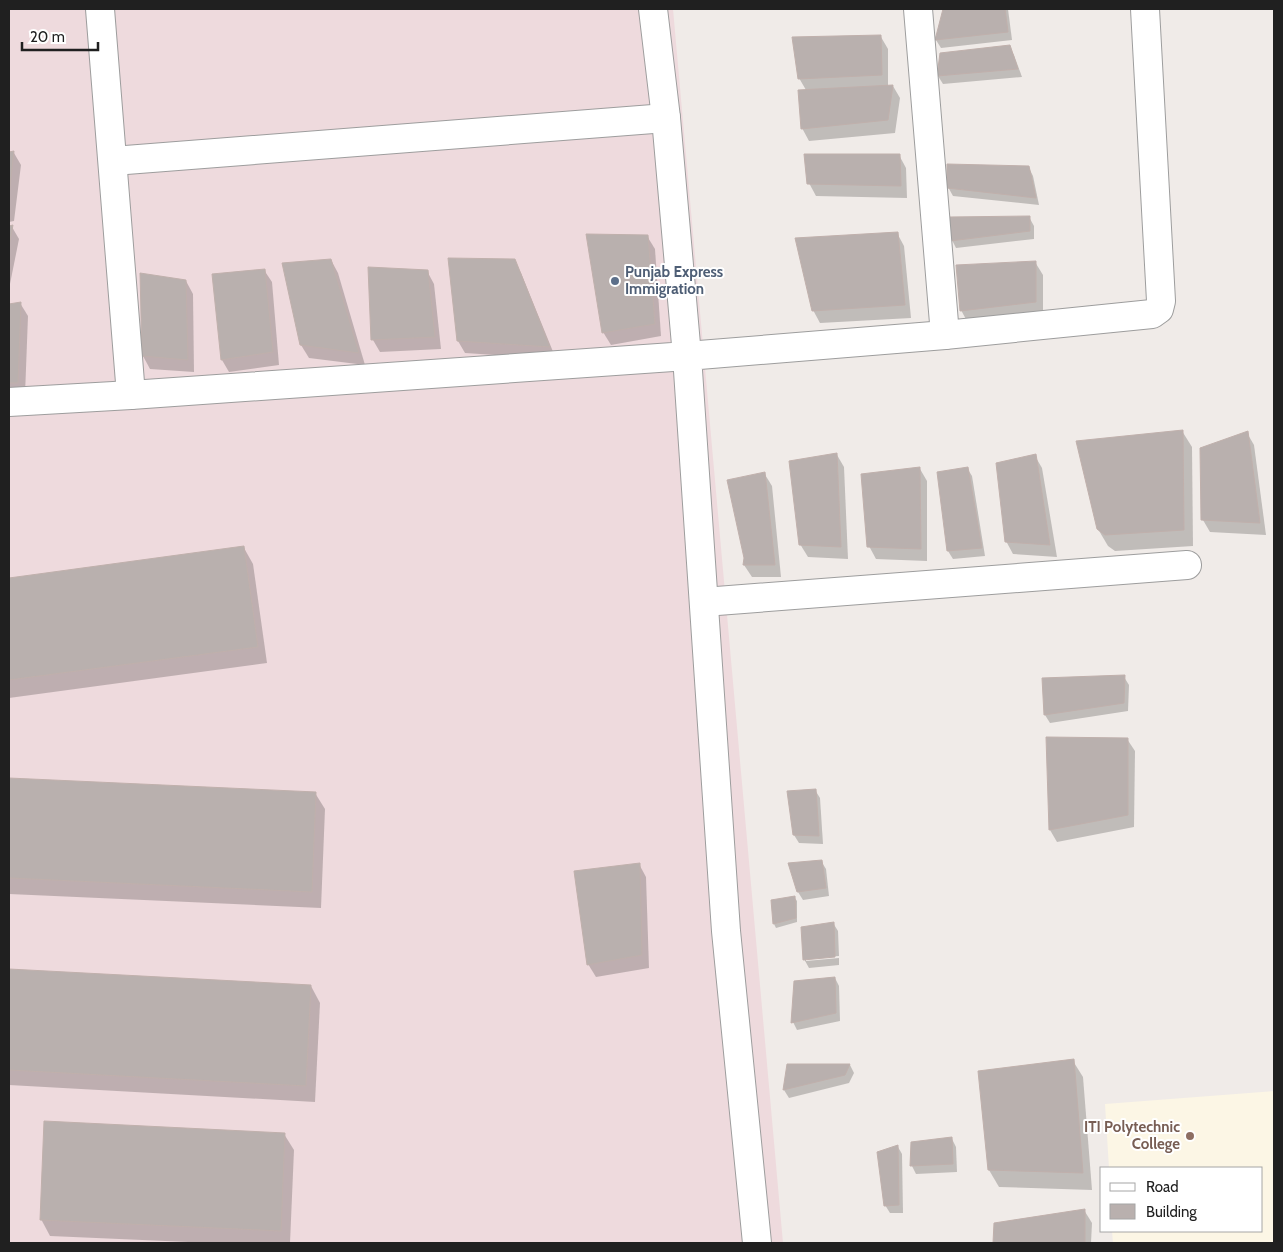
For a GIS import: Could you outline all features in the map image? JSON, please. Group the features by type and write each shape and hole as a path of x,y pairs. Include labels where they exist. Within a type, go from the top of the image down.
{"street":[{"path":"100,9 114,161 131,395"},
{"path":"653,9 666,118 687,356 726,931 756,1243"},
{"path":"918,9 945,335"},
{"path":"9,402 687,356 945,335 1152,314 1158,309 1161,301 1145,9"},
{"path":"114,161 666,118"},
{"path":"704,602 1186,565"}],"shaded area":[{"path":"9,9 673,9 783,1243 9,1243"},
{"name":"ITI Polytechnic College","path":"1274,1091 1274,1243 1113,1243 1112,1232 1263,1232 1263,1167 1109,1167 1105,1104"}],"building":[{"path":"943,9 1005,9 1008,32 935,40"},
{"path":"881,35 882,75 798,79 792,37"},
{"path":"1010,45 1018,69 937,76 940,53"},
{"path":"893,85 888,120 801,129 798,90"},
{"path":"14,151 9,195 9,152"},
{"path":"804,154 900,154 901,186 807,184"},
{"path":"947,164 1029,166 1036,198 947,188"},
{"path":"1030,216 1030,231 950,241 949,217"},
{"path":"13,225 9,246 9,226"},
{"path":"898,232 905,305 812,311 795,238"},
{"path":"586,234 648,235 655,324 602,333"},
{"path":"448,258 515,259 550,347 457,341"},
{"path":"331,259 359,353 300,345 282,263"},
{"path":"1036,261 1036,302 960,311 956,265"},
{"path":"368,267 428,270 435,337 371,340"},
{"path":"265,269 273,352 221,360 212,274"},
{"path":"140,273 186,280 188,360 142,356"},
{"path":"21,302 18,383 9,383 9,304"},
{"path":"1183,430 1184,530 1105,535 1097,529 1076,441"},
{"path":"1248,431 1260,523 1201,520 1200,448"},
{"path":"837,453 841,547 799,545 789,461"},
{"path":"1036,454 1050,545 1005,542 996,463"},
{"path":"920,467 921,549 867,547 861,474"},
{"path":"968,467 982,548 947,551 937,472"},
{"path":"765,472 775,565 743,565 744,558 727,480"},
{"path":"244,546 258,647 9,680 9,578"},
{"path":"1125,675 1124,703 1044,715 1042,678"},
{"path":"1046,737 1128,738 1128,815 1049,830"},
{"path":"9,778 316,792 312,892 9,878"},
{"path":"816,789 819,836 793,835 787,791"},
{"path":"822,860 826,888 797,892 788,863"},
{"path":"640,863 642,955 587,965 574,871"},
{"path":"795,896 796,918 773,924 771,900"},
{"path":"834,922 835,957 803,960 801,927"},
{"path":"9,969 311,985 306,1086 9,1070"},
{"path":"835,977 836,1013 791,1023 794,981"},
{"path":"1074,1059 1083,1173 988,1170 978,1071"},
{"path":"787,1064 850,1064 845,1075 783,1090"},
{"path":"44,1121 285,1133 281,1231 40,1220"},
{"path":"952,1137 953,1164 910,1166 911,1142"},
{"path":"898,1145 899,1205 884,1206 877,1152"},
{"path":"1085,1209 1085,1243 993,1243 994,1223"}],"place":[{"name":"Punjab Express Immigration","path":"615,281"},
{"name":"ITI Polytechnic College","path":"1190,1136"}]}
